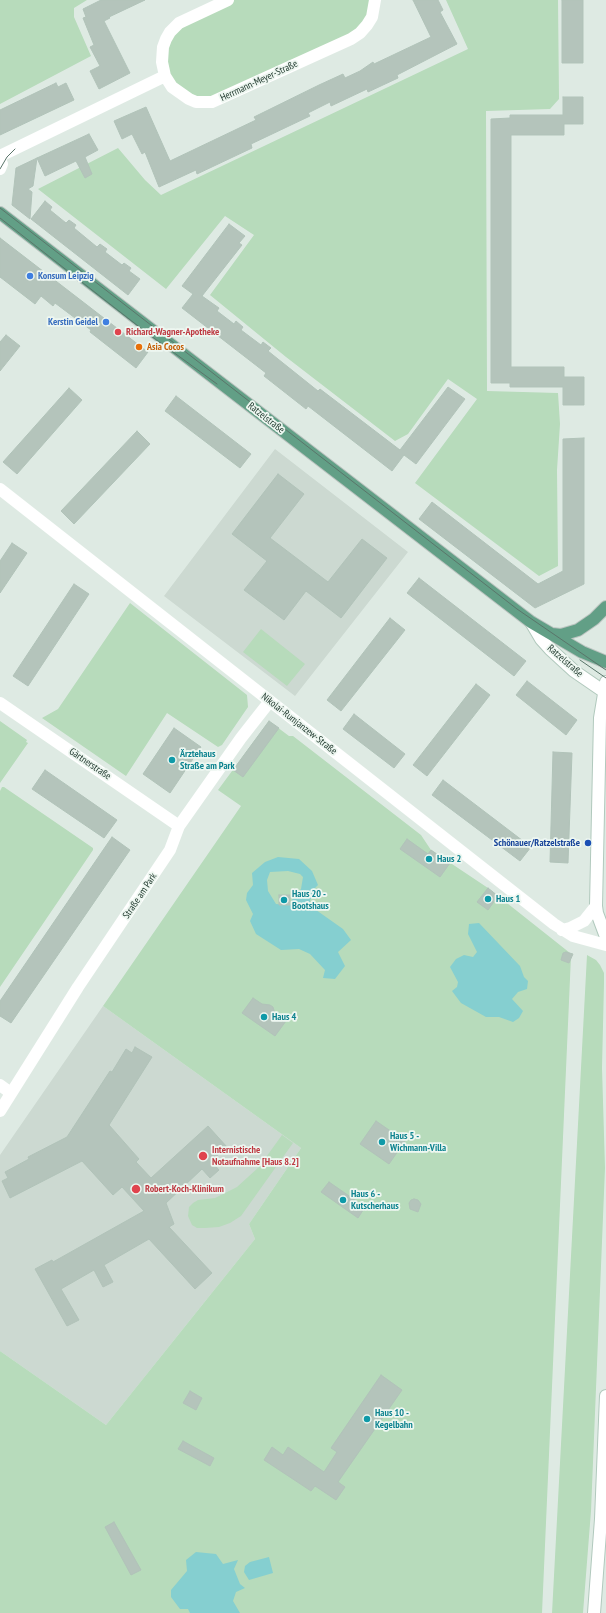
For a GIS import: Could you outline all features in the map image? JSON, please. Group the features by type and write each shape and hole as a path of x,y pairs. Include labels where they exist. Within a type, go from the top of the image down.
{"main road":[{"name":"Ratzelstraße","path":"0,213 531,622 582,652 606,662"},
{"name":"Ratzelstraße","path":"552,634 561,635 578,630 589,623 606,608"}],"street":[{"name":"Herrmann-Meyer-Straße","path":"228,0 179,23 170,32 163,47 162,62 166,76 172,87 182,95 196,102 212,102 351,39 360,33 372,17 375,0"},
{"path":"0,169 2,164 0,157 166,76"},
{"name":"Nikolai-Rumjanzew-Straße","path":"0,489 562,930 584,940 606,945"},
{"name":"Ratzelstraße","path":"531,622 541,639 574,671 605,689"},
{"path":"605,689 600,718 596,906 606,937"},
{"name":"Straße am Park","path":"0,1112 78,987 170,850 179,826 270,700"},
{"name":"Gärtnerstraße","path":"0,703 179,826"},
{"path":"562,930 584,921 596,906"},
{"path":"0,1085 11,1093"},
{"path":"594,1613 601,1519 606,1396"}],"shaded area":[{"path":"275,449 408,552 295,696 164,596"},
{"name":"Robert-Koch-Klinikum","path":"103,1006 301,1148 249,1224 255,1239 106,1425 0,1351 0,1155"}],"green space":[{"path":"0,0 87,0 74,8 74,17 91,56 0,104"},
{"path":"228,0 375,0 367,25 212,102 172,87 163,47 170,32"},
{"path":"446,0 558,0 559,99 550,109 486,111 487,391 558,393 560,424 557,470 558,566 539,576 415,483 477,399 448,379 408,434 395,441 286,357 210,295 254,235 225,216 166,289 38,189 118,148 145,180 161,195 468,49"},
{"path":"130,603 247,695 248,707 222,745 218,747 167,713 126,776 42,718 58,709"},
{"path":"261,629 305,664 287,686 243,652"},
{"path":"0,721 27,740 26,742 28,743 0,783"},
{"path":"269,721 289,736 293,736 421,835 431,850 488,888 570,953 571,956 542,1613 0,1613 0,1351 106,1425 255,1239 249,1224 301,1148 103,1006 241,806 218,790"},
{"path":"2,787 93,848 93,850 0,987 0,791"},
{"path":"587,955 596,960 604,973 602,1068 605,1168 591,1511 583,1613 552,1613"},
{"path":"282,1135 293,1143 241,1216 230,1223 219,1227 197,1228 192,1225 188,1216 189,1207 193,1203 198,1200 215,1198 237,1187 259,1167"}],"water":[{"path":"278,857 299,859 312,871 318,885 313,890 309,905 343,929 351,940 338,952 345,966 335,979 323,978 325,970 310,954 299,949 281,950 256,934 250,921 253,914 246,900 247,893 253,885 252,873 265,862","holes":["288,871 300,874 303,877 301,889 293,898 290,905 276,904 268,891 267,880 270,872"]},
{"path":"479,923 520,966 524,977 528,981 527,989 518,992 512,999 523,1011 519,1018 513,1022 499,1017 486,1017 461,1003 452,991 457,987 458,982 450,967 456,959 464,955 473,957 477,952 468,934 469,924"},
{"path":"196,1552 216,1554 223,1564 238,1560 234,1569 240,1584 245,1588 236,1592 233,1601 240,1613 190,1613 188,1609 180,1609 171,1597 171,1590 187,1571 186,1560"},
{"path":"269,1557 273,1573 249,1580 244,1572 245,1566 250,1562"}],"building":[{"path":"101,0 145,0 109,17 110,18 104,21 130,73 99,89 90,71 100,66 90,47 94,45 83,18 86,17 83,9"},
{"path":"413,0 438,0 443,10 440,12 457,44 397,75 398,78 368,92 367,89 331,106 330,102 308,113 310,116 251,144 252,148 197,174 196,170 159,187 145,152 142,154 132,134 122,139 114,121 146,107 170,161 256,120 254,117 319,85 343,74 345,78 360,71 373,62 374,64 431,37"},
{"path":"562,0 583,0 583,63 562,63"},
{"path":"56,83 58,87 66,83 74,100 0,135 0,110"},
{"path":"563,97 583,97 583,124 564,124 564,135 511,135 511,367 564,367 564,377 584,377 584,405 563,405 563,387 510,387 510,383 491,383 491,119 510,118 510,115 563,115"},
{"path":"89,134 98,150 85,157 92,174 85,178 76,161 45,176 37,158"},
{"path":"37,158 33,186 28,189 32,192 30,219 12,205 16,168"},
{"path":"45,201 52,207 50,210 66,223 69,220 76,225 74,228 97,247 100,244 107,249 105,252 122,265 124,263 131,268 129,271 140,279 128,295 31,219"},
{"path":"229,224 245,236 239,243 242,245 202,296 219,308 217,311 234,324 236,321 243,327 241,330 261,345 263,342 271,348 268,351 318,391 320,389 400,450 448,387 465,399 416,464 404,455 392,471 308,406 306,409 264,376 266,373 182,308 193,294 182,286"},
{"path":"0,238 148,352 136,368 90,332 91,330 55,303 53,306 41,296 35,304 0,277"},
{"path":"6,335 20,346 0,371 0,342"},
{"path":"69,388 82,400 17,474 3,462"},
{"path":"176,396 251,454 240,468 165,411"},
{"path":"137,431 150,444 74,524 61,511"},
{"path":"584,438 584,584 535,608 419,519 432,502 538,584 563,571 563,439"},
{"path":"278,474 304,494 270,538 328,582 362,539 387,558 341,618 306,591 284,620 244,590 267,561 232,534"},
{"path":"12,543 27,553 0,593 0,561"},
{"path":"419,578 526,661 514,676 407,593"},
{"path":"74,584 89,594 28,686 13,676"},
{"path":"390,618 405,630 341,711 327,700"},
{"path":"527,681 577,720 566,735 516,695"},
{"path":"476,684 490,695 427,776 413,765"},
{"path":"354,714 405,754 394,768 343,729"},
{"path":"269,721 279,728 243,777 233,770"},
{"name":"Ärztehaus Straße am Park","path":"174,728 201,747 170,793 143,774"},
{"path":"553,752 572,753 568,863 550,862"},
{"path":"45,770 117,820 104,838 32,789"},
{"path":"443,780 531,847 520,861 432,795"},
{"path":"112,837 130,850 11,1023 0,1016 0,1001"},
{"name":"Haus 2","path":"407,839 428,854 431,850 450,863 440,877 400,849"},
{"name":"Haus 1","path":"488,888 498,896 488,910 477,902"},
{"name":"Haus 20 - Bootshaus","path":"279,895 290,895 290,905 279,905"},
{"path":"566,952 573,954 569,963 561,960 563,953"},
{"name":"Haus 4","path":"253,998 262,1004 273,1007 275,1014 286,1021 275,1036 242,1013"},
{"path":"135,1047 152,1057 109,1125 139,1159 136,1162 151,1178 208,1126 227,1147 211,1161 219,1170 210,1178 202,1169 166,1203 174,1224 169,1227 212,1273 195,1289 149,1239 104,1265 113,1282 103,1287 94,1270 61,1289 79,1320 67,1326 35,1269 52,1260 53,1262 144,1211 122,1187 113,1195 82,1161 10,1198 2,1181 8,1178 5,1172 29,1159 28,1157 67,1137 126,1049 132,1053"},
{"name":"Haus 5 - Wichmann-Villa","path":"376,1121 405,1141 389,1164 360,1144"},
{"name":"Haus 6 - Kutscherhaus","path":"329,1182 365,1207 358,1218 321,1192"},
{"path":"414,1199 418,1200 421,1204 418,1212 410,1209 409,1203"},
{"name":"Haus 10 - Kegelbahn","path":"381,1375 402,1390 338,1482 345,1487 336,1500 315,1486 311,1491 264,1460 272,1447 283,1455 288,1447 324,1472 337,1452 331,1448"},
{"path":"190,1391 202,1398 196,1410 183,1403"},
{"path":"183,1441 214,1458 210,1466 178,1449"},
{"path":"114,1522 141,1570 131,1575 105,1527"}],"tram line":[{"path":"0,169 7,157 15,149"},
{"path":"0,208 517,609 606,670"},
{"path":"0,218 147,333 217,384"},
{"path":"580,660 606,678"}],"place":[{"name":"Konsum Leipzig","path":"30,276"},
{"name":"Kerstin Geidel","path":"106,322"},
{"name":"Richard-Wagner-Apotheke","path":"118,332"},
{"name":"Asia Cocos","path":"139,347"},
{"name":"Ärztehaus Straße am Park","path":"172,760"},
{"name":"Schönauer/Ratzelstraße","path":"588,843"},
{"name":"Haus 2","path":"429,859"},
{"name":"Haus 1","path":"488,899"},
{"name":"Haus 20 - Bootshaus","path":"284,900"},
{"name":"Haus 4","path":"264,1017"},
{"name":"Haus 5 - Wichmann-Villa","path":"382,1142"},
{"name":"Internistische Notaufnahme [Haus 8.2]","path":"203,1156"},
{"name":"Robert-Koch-Klinikum","path":"136,1189"},
{"name":"Haus 6 - Kutscherhaus","path":"343,1200"},
{"name":"Haus 10 - Kegelbahn","path":"367,1419"}]}
